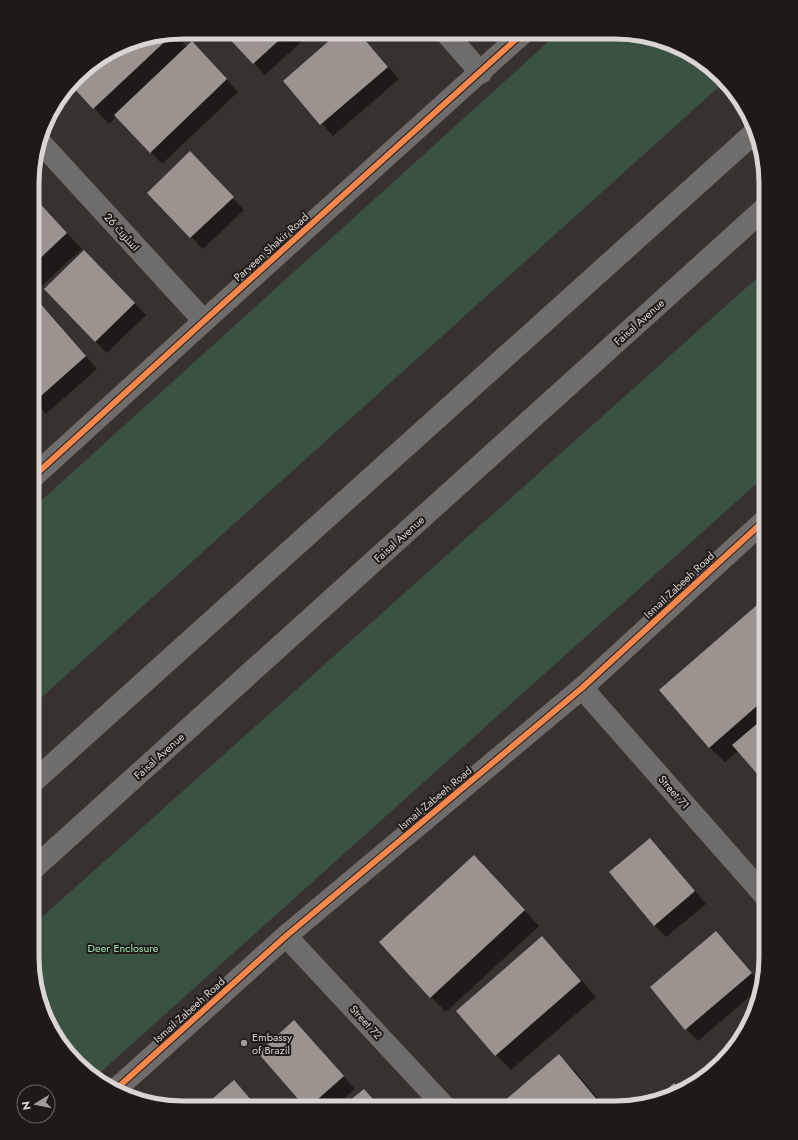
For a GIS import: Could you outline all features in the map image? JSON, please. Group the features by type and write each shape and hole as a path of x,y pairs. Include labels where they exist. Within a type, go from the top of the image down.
{"main road":[{"path":"39,777 751,136"},
{"name":"Faisal Avenue","path":"39,864 759,213"}],"street":[{"path":"451,39 481,73"},
{"name":"Parveen Shakir Road","path":"39,472 204,321 481,73 517,39"},
{"name":"اسٹریٹ 26","path":"44,146 204,321"},
{"name":"Ismail Zabeeh Road","path":"119,1086 286,936 582,688 759,524"},
{"name":"Street 71","path":"582,688 759,889"},
{"name":"Street 72","path":"286,936 439,1101"}],"green space":[{"path":"551,39 624,39 652,44 687,58 703,69 721,85 39,700 39,503"},
{"name":"Deer Enclosure","path":"759,276 759,481 99,1074 81,1059 69,1045 58,1029 50,1012 40,976 39,920"}],"building":[{"path":"230,39 280,39 253,64"},
{"path":"331,39 364,39 388,67 320,125 283,81"},
{"path":"167,40 93,109 74,89 81,81 103,63 119,54 146,44"},
{"path":"192,41 227,79 150,153 114,115"},
{"path":"190,151 234,197 190,238 147,193"},
{"path":"39,203 67,233 39,259"},
{"path":"84,250 135,303 95,342 44,289"},
{"path":"39,302 86,356 39,398"},
{"path":"757,605 759,607 759,704 709,748 659,690"},
{"path":"759,722 759,776 732,745"},
{"path":"650,838 695,891 654,926 609,872"},
{"path":"474,855 525,910 430,998 379,942"},
{"path":"716,931 752,973 685,1030 650,987"},
{"path":"542,936 581,981 495,1056 456,1011"},
{"path":"294,1020 344,1076 316,1101 300,1101 258,1053"},
{"path":"559,1054 598,1101 504,1101"},
{"path":"234,1080 252,1101 210,1101"},
{"path":"674,1083 677,1087 670,1090 664,1092"},
{"path":"364,1089 375,1101 349,1101"}],"cycle path":[{"path":"39,472 516,39"},
{"path":"119,1086 286,936 582,688 759,525"}],"place":[{"name":"Embassy of Brazil","path":"244,1043"}]}
